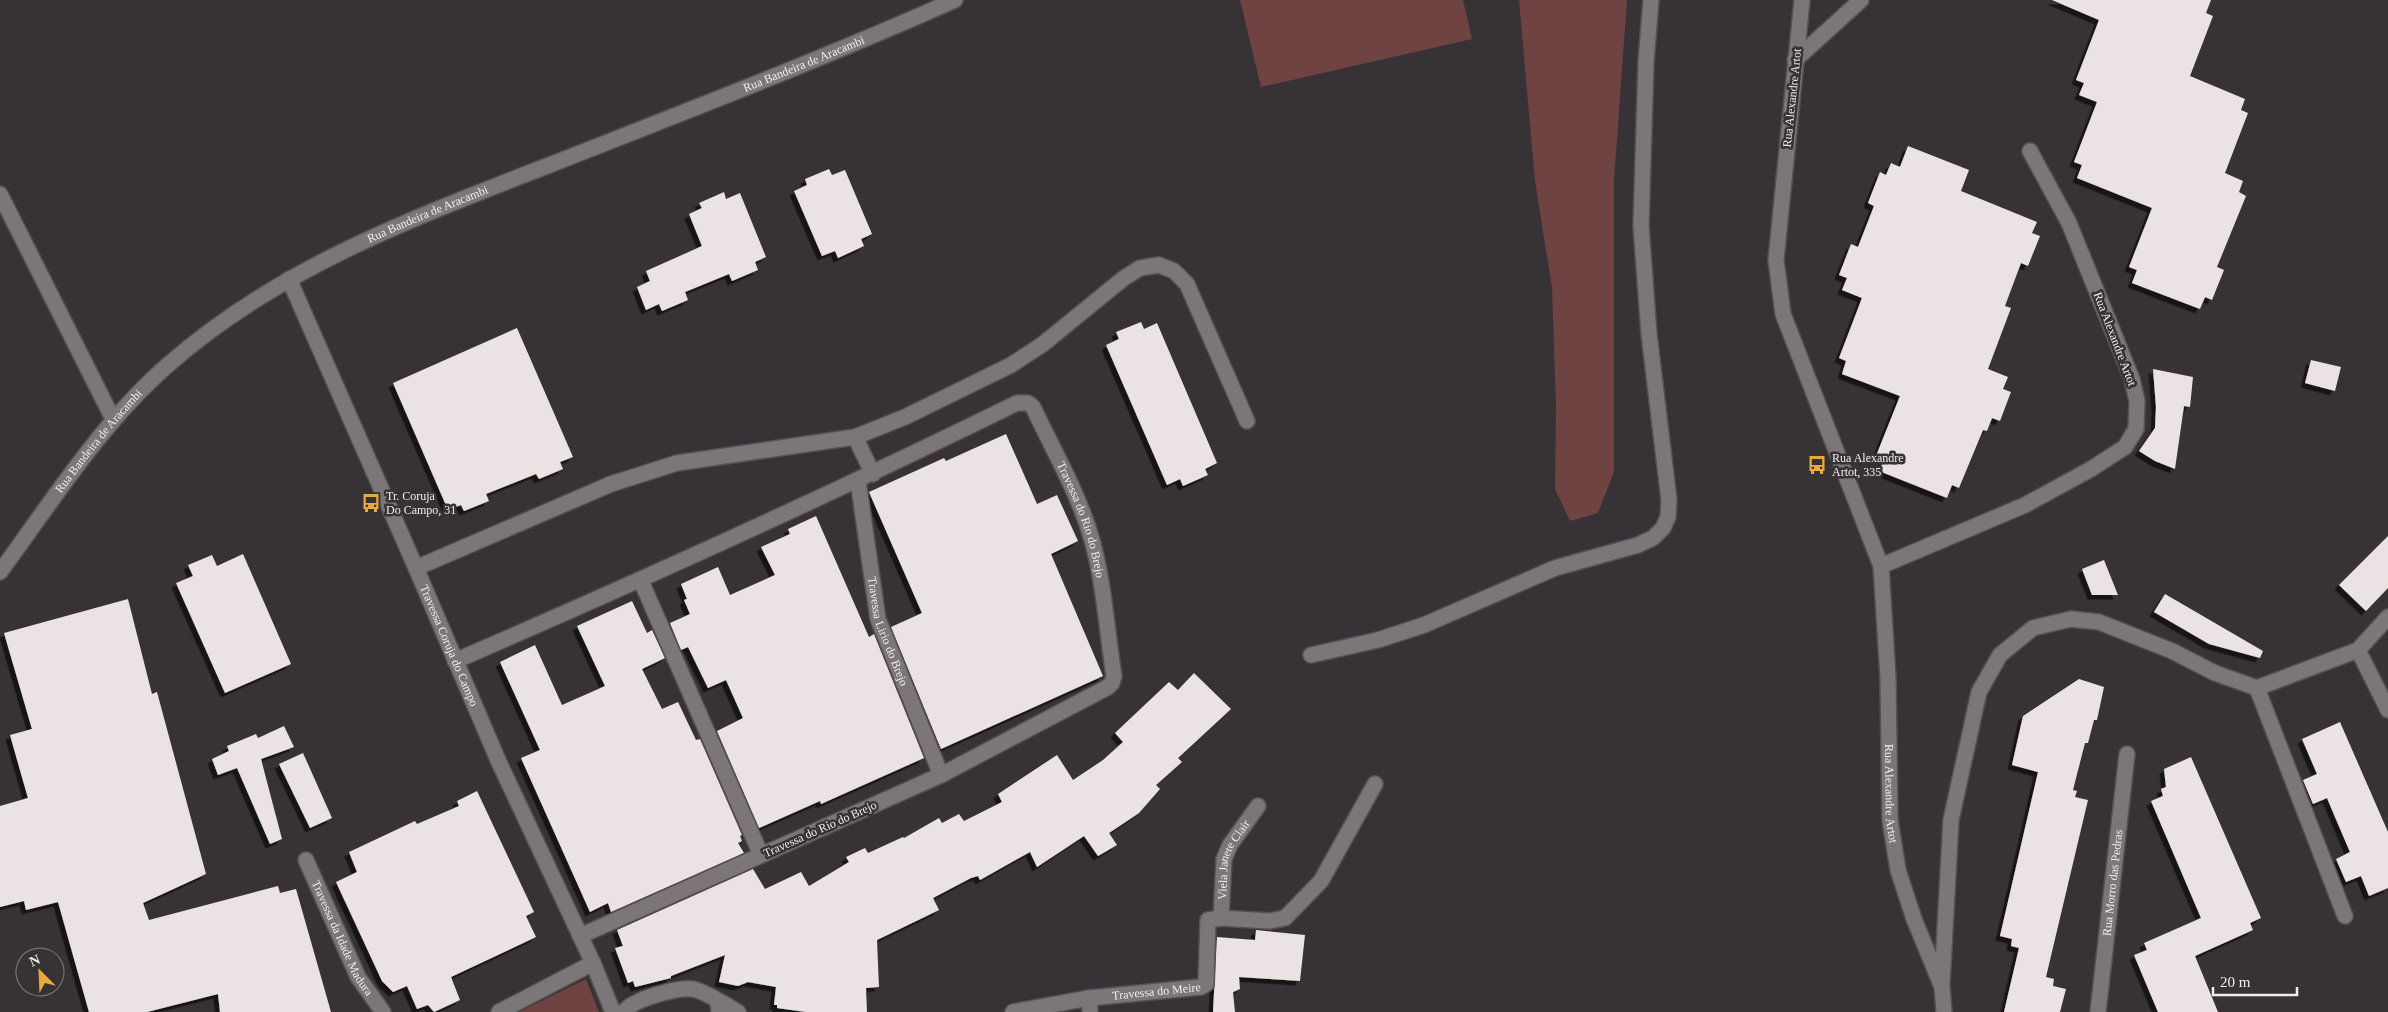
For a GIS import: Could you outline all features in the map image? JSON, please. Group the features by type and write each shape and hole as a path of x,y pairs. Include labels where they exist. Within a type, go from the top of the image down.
{"street":[{"name":"Rua Bandeira de Aracambi","path":"0,572 113,420 168,365 222,321 289,279 393,226 857,44 955,0"},
{"path":"1311,655 1378,640 1424,625 1555,568 1638,545 1653,538 1663,528 1668,516 1669,500 1649,334 1641,226 1646,62 1651,0"},
{"name":"Rua Alexandre Artot","path":"1802,0 1776,260 1782,314 1881,566 1888,678 1890,820 1898,870 1914,919 1942,987 1944,1012"},
{"path":"1795,60 1862,0"},
{"name":"Rua Alexandre Artot","path":"1881,566 2025,505 2091,469 2125,447 2136,429 2137,401 2132,379 2069,223 2030,150"},
{"path":"0,194 113,420"},
{"path":"416,568 611,484 678,463 855,437 905,417 1011,365 1043,344 1124,278 1140,268 1159,266 1174,270 1187,284 1247,421"},
{"name":"Travessa Coruja do Campo","path":"289,279 455,661 593,963 613,1012"},
{"name":"Travessa do Rio do Brejo","path":"455,661 640,581 858,481 1017,403 1028,403 1033,407 1081,511 1092,540 1114,676 1112,683 1108,687 941,775 580,936"},
{"path":"855,437 873,474"},
{"name":"Travessa Lirio do Brejo","path":"858,481 878,620 941,775"},
{"path":"640,581 760,856"},
{"path":"1942,987 1951,820 1979,692 2000,655 2033,628 2071,619 2099,622 2172,651 2215,673 2257,688 2358,650 2388,617"},
{"path":"2358,650 2388,710"},
{"path":"2257,688 2345,916"},
{"name":"Rua Morro das Pedras","path":"2098,1012 2128,754"},
{"path":"1221,918 1270,922 1284,918 1321,881 1375,784"},
{"name":"Viela Janete Clair","path":"1221,918 1224,858 1230,845 1258,806"},
{"name":"Travessa da Idade Madura","path":"306,860 358,977 383,1012"},
{"name":"Travessa do Meire","path":"1013,1012 1090,1005 1201,987 1208,981 1208,922 1210,919 1221,918"},
{"path":"499,1012 593,963"},
{"path":"624,1012 634,1002 664,993 690,989 719,1007 738,1012"}],"shaded area":[{"path":"1240,0 1463,0 1472,39 1261,87"},
{"path":"1519,0 1627,0 1614,181 1614,472 1598,513 1570,521 1555,489 1556,407 1552,288 1535,181"},
{"path":"586,979 599,1012 519,1012"}],"building":[{"path":"2052,0 2211,0 2206,13 2213,16 2190,76 2245,99 2241,110 2248,113 2225,173 2243,181 2239,192 2246,196 2217,267 2224,270 2212,300 2205,297 2200,309 2132,283 2137,270 2129,267 2152,208 2077,178 2082,165 2074,162 2097,102 2079,95 2084,83 2076,80 2099,20"},
{"path":"1908,146 1969,170 1961,191 2037,222 2032,233 2040,236 2028,266 2021,263 2005,306 2011,308 1988,369 2008,377 2003,389 2011,392 2000,421 1992,418 1987,431 1983,430 1959,488 1952,485 1947,498 1879,471 1884,459 1876,456 1900,396 1842,374 1846,361 1839,358 1862,298 1842,290 1847,278 1839,275 1851,244 1858,247 1874,206 1868,203 1880,172 1886,175 1891,163 1900,167"},
{"path":"829,169 832,175 845,170 872,234 861,239 864,246 838,258 835,251 822,256 794,191 807,185 805,179"},
{"path":"724,192 726,199 740,193 766,257 755,262 758,270 732,281 729,274 685,292 688,300 662,311 659,304 646,310 637,287 650,281 646,271 702,246 689,214 702,208 699,203"},
{"path":"1141,322 1144,329 1157,323 1217,463 1205,469 1208,475 1183,486 1180,479 1167,485 1106,345 1119,339 1116,332"},
{"path":"517,328 573,457 560,462 563,469 539,479 536,474 486,494 489,501 464,511 461,505 448,510 393,383"},
{"path":"2311,360 2341,367 2335,391 2305,383"},
{"path":"2153,369 2193,377 2190,407 2184,406 2175,469 2155,461 2139,451 2155,428 2156,407"},
{"path":"1006,434 1037,504 1057,495 1078,541 1051,554 1103,676 941,749 891,627 922,613 869,492 944,458 946,461"},
{"path":"816,516 869,637 874,634 924,758 821,804 820,801 759,828 717,731 743,718 726,680 708,688 688,647 681,650 670,623 690,614 684,600 687,599 681,584 718,567 730,595 775,575 761,547 790,534 788,529"},
{"path":"2388,536 2388,588 2366,611 2339,585"},
{"path":"243,554 291,664 225,693 176,583 193,576 188,565 212,555 217,566"},
{"path":"2104,560 2118,595 2092,595 2082,569"},
{"path":"2165,594 2263,651 2260,658 2209,644 2154,612"},
{"path":"128,599 152,694 157,692 206,874 143,903 149,920 278,886 280,893 296,889 331,1012 220,1012 218,994 147,1012 89,1012 58,902 26,910 24,901 0,907 0,806 28,798 10,735 32,729 4,633"},
{"path":"632,601 647,633 652,630 665,658 642,669 662,709 678,702 696,740 700,739 742,835 740,836 742,841 738,843 744,853 611,912 608,903 590,912 521,758 540,750 500,662 535,645 562,705 605,686 577,626"},
{"path":"1194,673 1231,709 1178,758 1182,762 1156,785 1160,789 1139,813 1109,833 1117,845 1098,856 1084,836 1037,867 1030,852 980,880 978,876 971,878 933,898 939,910 877,940 879,987 866,988 867,1012 806,1012 777,1008 777,1005 774,1005 776,987 748,982 738,986 719,982 725,955 671,976 671,978 635,987 633,981 628,983 615,948 623,946 617,930 753,869 765,889 801,872 809,886 849,862 846,857 865,848 868,853 904,838 939,818 942,823 959,814 964,821 1002,802 998,794 1057,755 1073,780 1103,760 1123,742 1115,733 1169,682 1178,690"},
{"path":"2079,679 2104,687 2097,720 2094,720 2088,743 2085,743 2073,790 2077,791 2075,797 2088,800 2046,977 2054,979 2053,986 2066,989 2060,1012 2004,1012 2019,948 2011,946 2012,939 2000,936 2038,772 2012,765 2023,716"},
{"path":"2340,722 2388,832 2388,888 2369,896 2361,876 2346,882 2336,859 2350,852 2327,798 2313,804 2303,780 2317,774 2302,739"},
{"path":"284,726 294,747 261,759 282,839 270,844 237,768 218,775 212,759 229,751 227,746 256,734 258,738"},
{"path":"303,753 332,818 310,828 279,764"},
{"path":"2191,757 2261,918 2250,923 2253,930 2195,956 2218,1012 2158,1012 2134,955 2147,950 2144,943 2201,918 2151,801 2163,796 2161,789 2166,787 2164,769"},
{"path":"477,791 534,912 526,916 536,937 451,977 460,1000 434,1012 428,1005 417,1009 407,986 393,992 382,981 336,882 357,872 349,852 415,821 417,824 459,806 457,801"},
{"path":"1256,930 1305,935 1300,981 1239,977 1240,989 1233,992 1235,1012 1213,1012 1217,937 1255,940"}],"place":[{"name":"Rua Alexandre Artot, 335","path":"1817,465"},
{"name":"Tr. Coruja Do Campo, 31","path":"371,503"}]}
